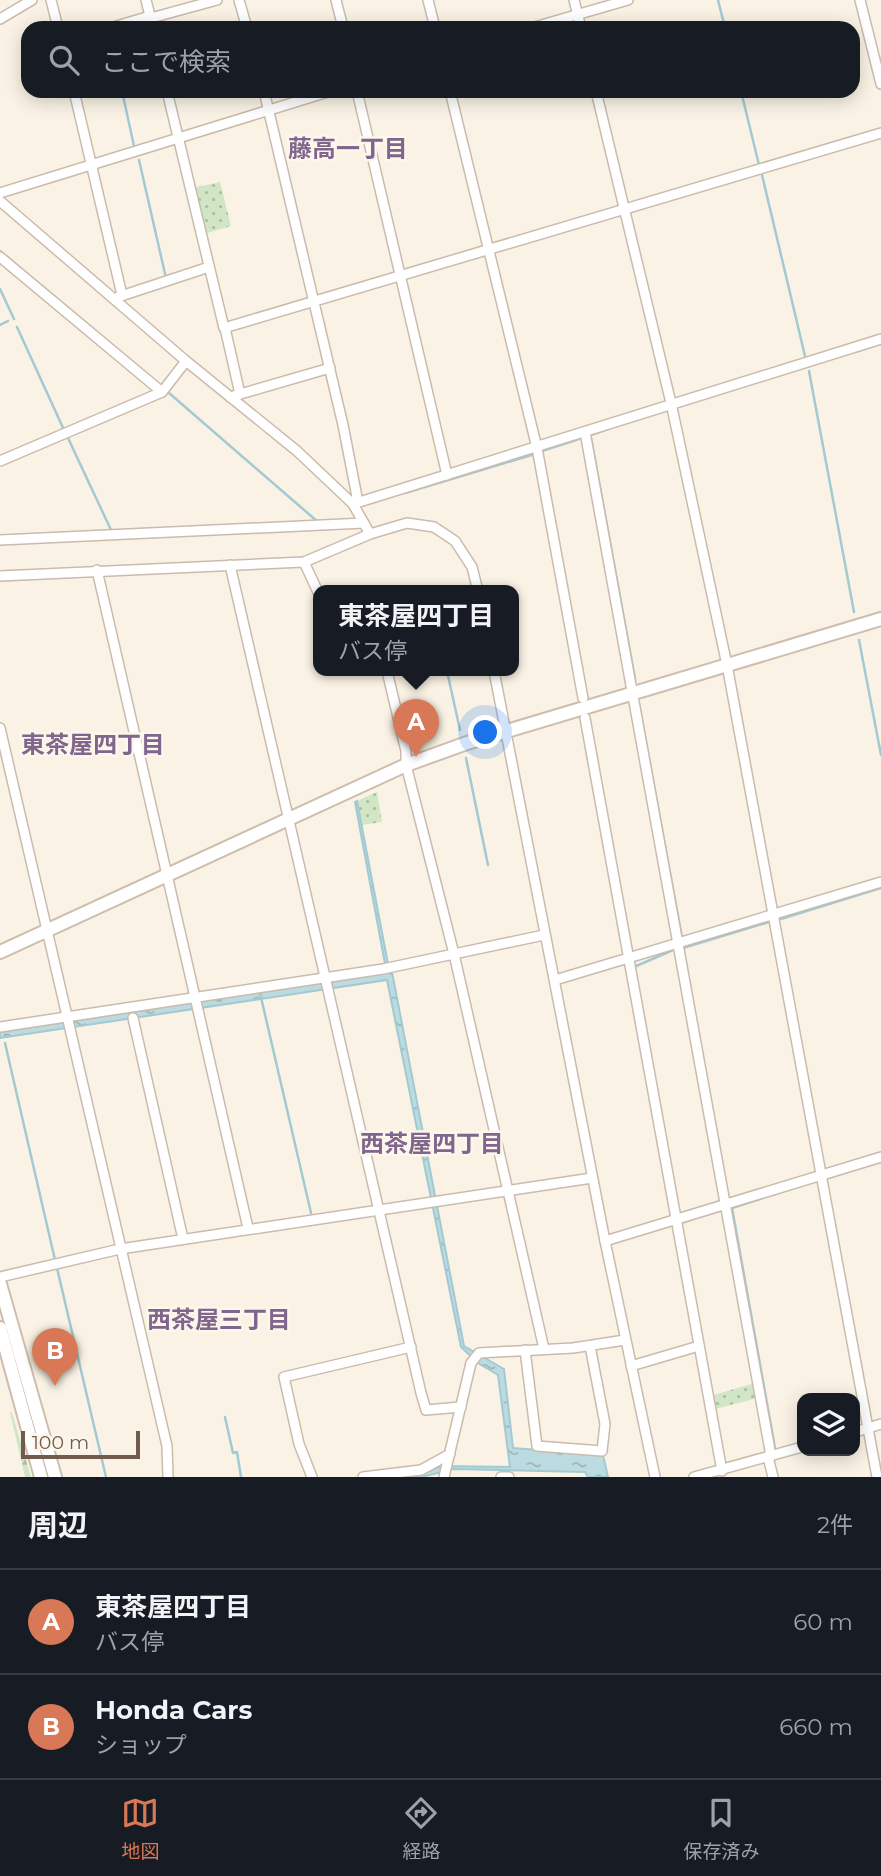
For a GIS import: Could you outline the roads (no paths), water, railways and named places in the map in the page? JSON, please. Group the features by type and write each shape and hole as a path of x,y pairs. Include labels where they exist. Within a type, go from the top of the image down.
{"street":[{"path":"0,19 32,0"},
{"path":"51,0 56,21"},
{"path":"146,0 151,21 218,0"},
{"path":"239,0 245,21"},
{"path":"336,0 341,21"},
{"path":"428,0 433,21"},
{"path":"574,0 579,21"},
{"path":"556,21 628,0"},
{"path":"860,0 881,84"},
{"path":"76,98 92,164 118,298"},
{"path":"169,98 240,394"},
{"path":"266,98 330,368 356,497 353,504"},
{"path":"0,193 309,98"},
{"path":"359,98 447,475"},
{"path":"452,98 537,448 583,698"},
{"path":"598,98 671,403 727,665 877,1477"},
{"path":"225,328 881,133"},
{"path":"0,201 118,298 186,362 297,451 353,504 370,534"},
{"path":"0,257 162,392"},
{"path":"118,298 209,267"},
{"path":"353,504 881,339"},
{"path":"0,461 162,392 186,362"},
{"path":"230,397 330,368"},
{"path":"585,432 773,1477"},
{"path":"0,540 364,523"},
{"path":"0,576 304,562 370,534 407,523 421,524 445,532 466,553 476,585"},
{"path":"304,562 315,585"},
{"path":"230,565 287,821 426,1410 461,1407"},
{"path":"97,570 248,1228"},
{"path":"0,953 406,765 506,731 881,618"},
{"path":"388,676 406,751 406,765 454,954 544,1349"},
{"path":"495,676 592,1178 655,1477"},
{"path":"585,718 724,1473"},
{"path":"0,728 167,1446 168,1477"},
{"path":"555,980 881,882"},
{"path":"0,1027 67,1022 326,984 544,935"},
{"path":"132,1018 183,1239"},
{"path":"605,1241 881,1157"},
{"path":"0,1277 120,1249 592,1178"},
{"path":"0,1284 55,1477"},
{"path":"0,1328 41,1477"},
{"path":"363,1477 447,1466 471,1363 479,1353 590,1346 625,1340"},
{"path":"525,1350 537,1446 602,1451 605,1424 590,1346"},
{"path":"631,1366 699,1346"},
{"path":"312,1477 299,1444 284,1377 411,1347"},
{"path":"860,1430 881,1423"},
{"path":"694,1477 724,1473 797,1449"},
{"path":"501,1477 509,1477"}],"water":[{"path":"357,801 388,964 385,964 355,802"},
{"path":"392,972 464,1346 504,1369 513,1448 603,1455 608,1477 588,1477 585,1472 453,1469 422,1477 400,1477 421,1474 442,1466 510,1467 498,1375 478,1363 461,1347 387,980 0,1038 0,1032"}],"waterway":[{"path":"718,0 723,21"},
{"path":"124,98 134,146"},
{"path":"743,98 759,165"},
{"path":"139,160 166,278"},
{"path":"762,175 805,356"},
{"path":"0,251 97,332"},
{"path":"0,289 14,319"},
{"path":"0,325 8,321"},
{"path":"17,327 64,430"},
{"path":"848,354 881,344"},
{"path":"809,371 854,612"},
{"path":"169,393 318,522"},
{"path":"591,435 608,429"},
{"path":"68,438 111,530"},
{"path":"591,438 635,679"},
{"path":"542,451 579,439"},
{"path":"405,493 535,454"},
{"path":"859,640 881,755"},
{"path":"448,676 460,730"},
{"path":"639,704 682,938"},
{"path":"466,758 488,865"},
{"path":"781,919 881,888"},
{"path":"718,1142 683,948 769,922"},
{"path":"634,967 673,950"},
{"path":"260,993 311,1213"},
{"path":"5,1043 55,1260"},
{"path":"828,1178 881,1162"},
{"path":"775,1448 732,1208 806,1184"},
{"path":"681,1223 701,1216"},
{"path":"57,1268 106,1477"},
{"path":"225,1417 233,1453 237,1452 241,1477"}],"place":[{"name":"東茶屋四丁目","path":"416,757"},
{"name":"Honda Cars","path":"55,1386"}],"district":[{"name":"藤高一丁目","path":"348,148"},
{"name":"東茶屋四丁目","path":"93,744"},
{"name":"西茶屋四丁目","path":"432,1143"},
{"name":"西茶屋三丁目","path":"219,1319"}]}
